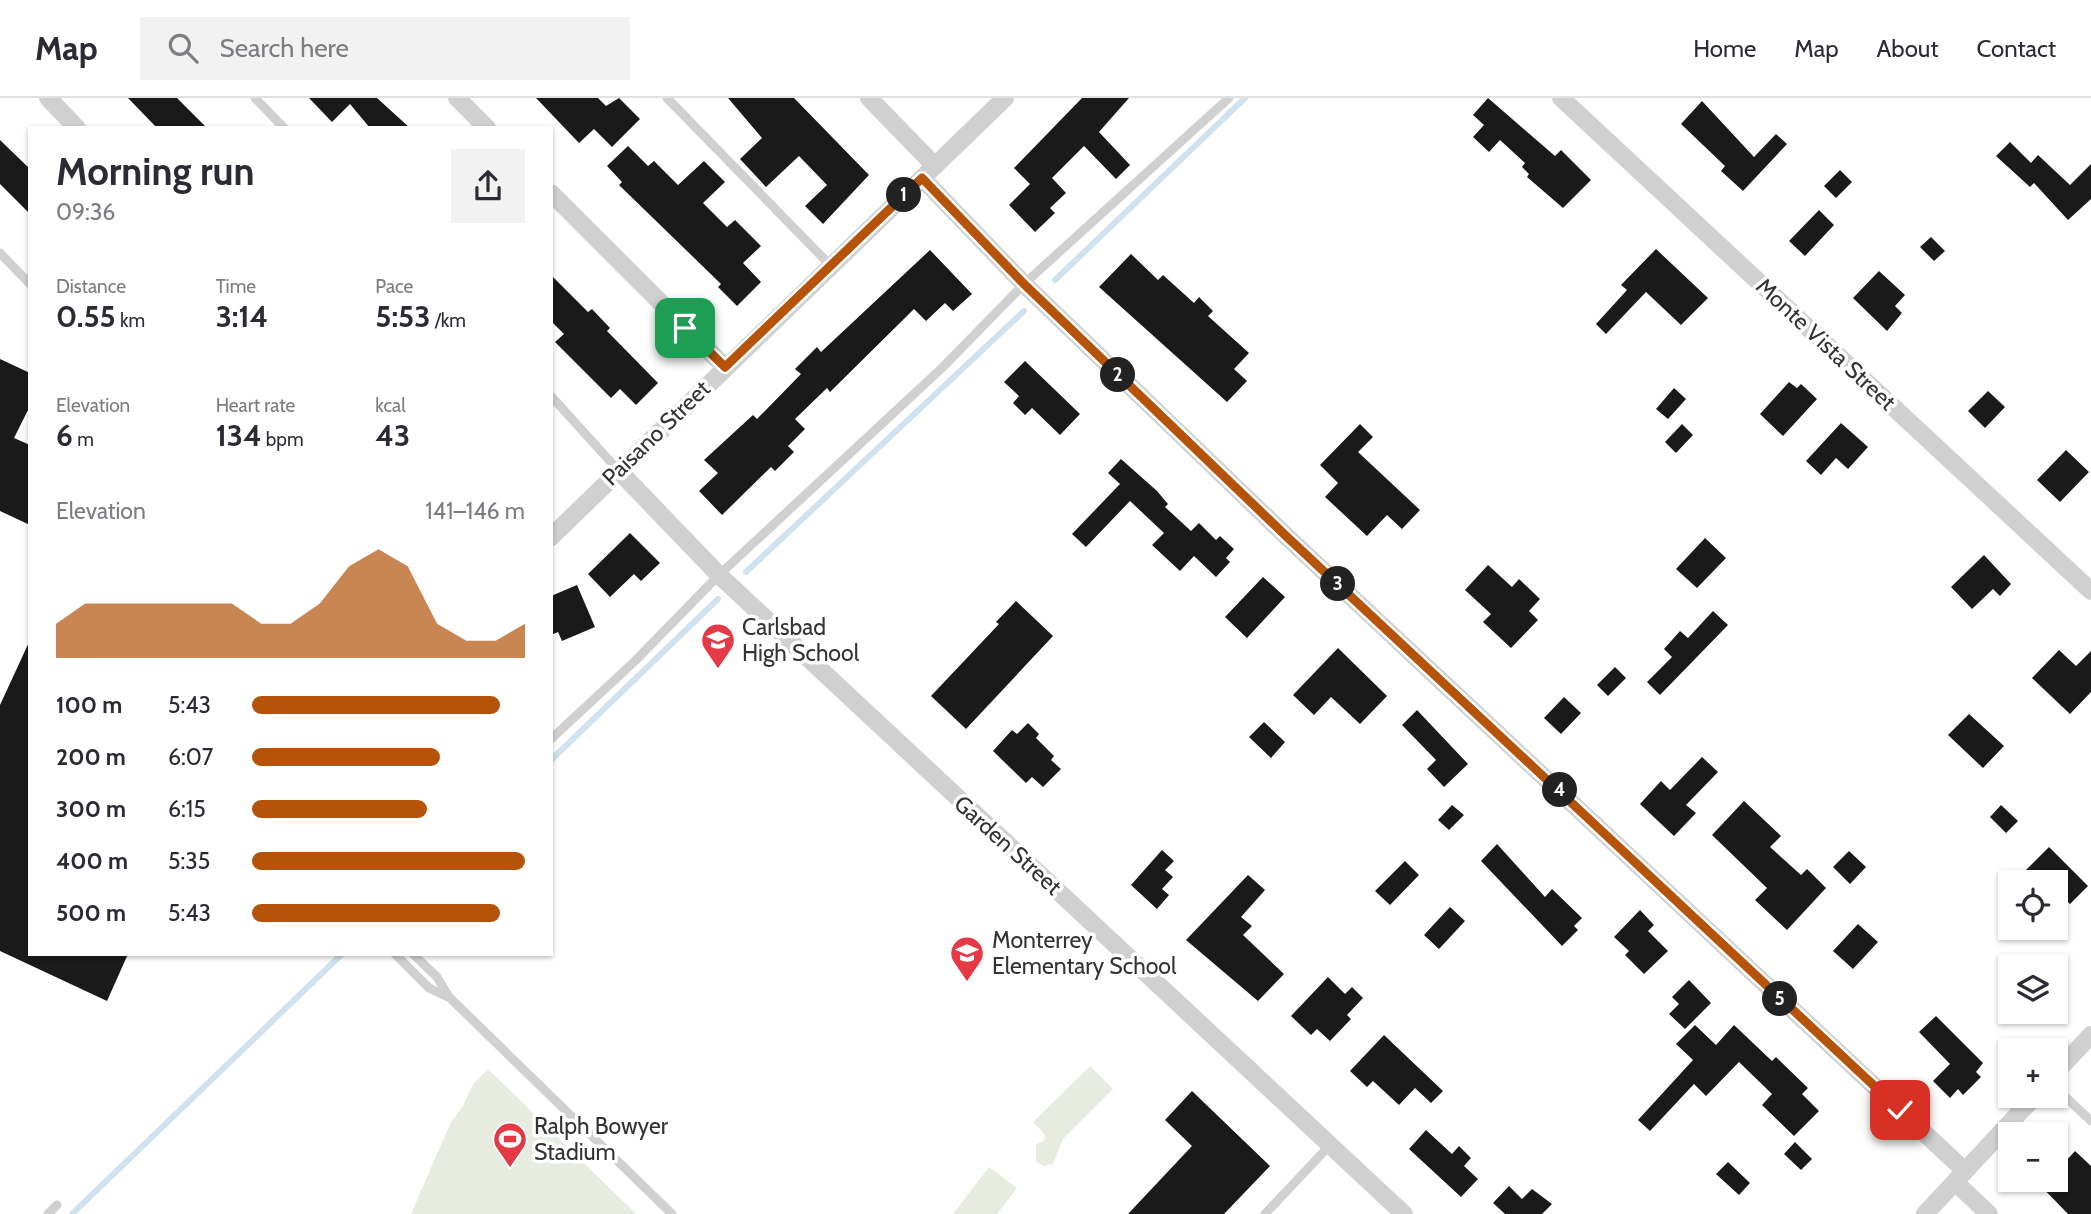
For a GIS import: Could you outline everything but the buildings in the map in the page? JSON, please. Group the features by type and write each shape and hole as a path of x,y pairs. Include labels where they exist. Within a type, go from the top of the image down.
{"street":[{"path":"48,98 75,126"},
{"path":"457,98 484,126"},
{"path":"869,98 1024,284 1960,1177 1989,1214"},
{"name":"Paisano Street","path":"553,535 1005,98"},
{"name":"Monte Vista Street","path":"1562,98 2091,591"},
{"path":"553,195 725,367"},
{"name":"Garden Street","path":"618,470 719,575 1405,1214"},
{"path":"2068,1059 2091,1035"},
{"path":"1926,1214 2024,1108"}],"lane":[{"path":"255,98 282,126"},
{"path":"667,98 830,265"},
{"path":"553,737 635,661 719,575 943,368 1024,284 1229,98"},
{"path":"0,253 28,282"},
{"path":"553,398 618,470"},
{"path":"397,956 429,988 449,998"},
{"path":"415,956 437,977 449,998 672,1214"},
{"path":"2068,1099 2091,1121"},
{"path":"1265,1214 1330,1145"},
{"path":"48,1214 57,1205"}],"shaded area":[{"path":"1090,1066 1113,1089 1063,1139 1053,1164 1044,1166 1036,1162 1036,1144 1044,1141 1045,1135 1033,1122"},
{"name":"Ralph Bowyer Stadium","path":"488,1069 636,1214 411,1214 450,1124 463,1106 473,1084"},
{"path":"989,1167 1017,1188 997,1214 953,1214"}],"waterway":[{"path":"1055,280 1245,98"},
{"path":"746,572 1024,311"},
{"path":"553,758 718,599"},
{"path":"72,1214 340,956"}],"place":[{"name":"Carlsbad High School","path":"718,670"},
{"name":"Monterrey Elementary School","path":"967,983"},
{"name":"Ralph Bowyer Stadium","path":"510,1169"}],"route":[{"path":"685,328 725,367 922,178 1024,284 1285,535 1900,1110"}]}
